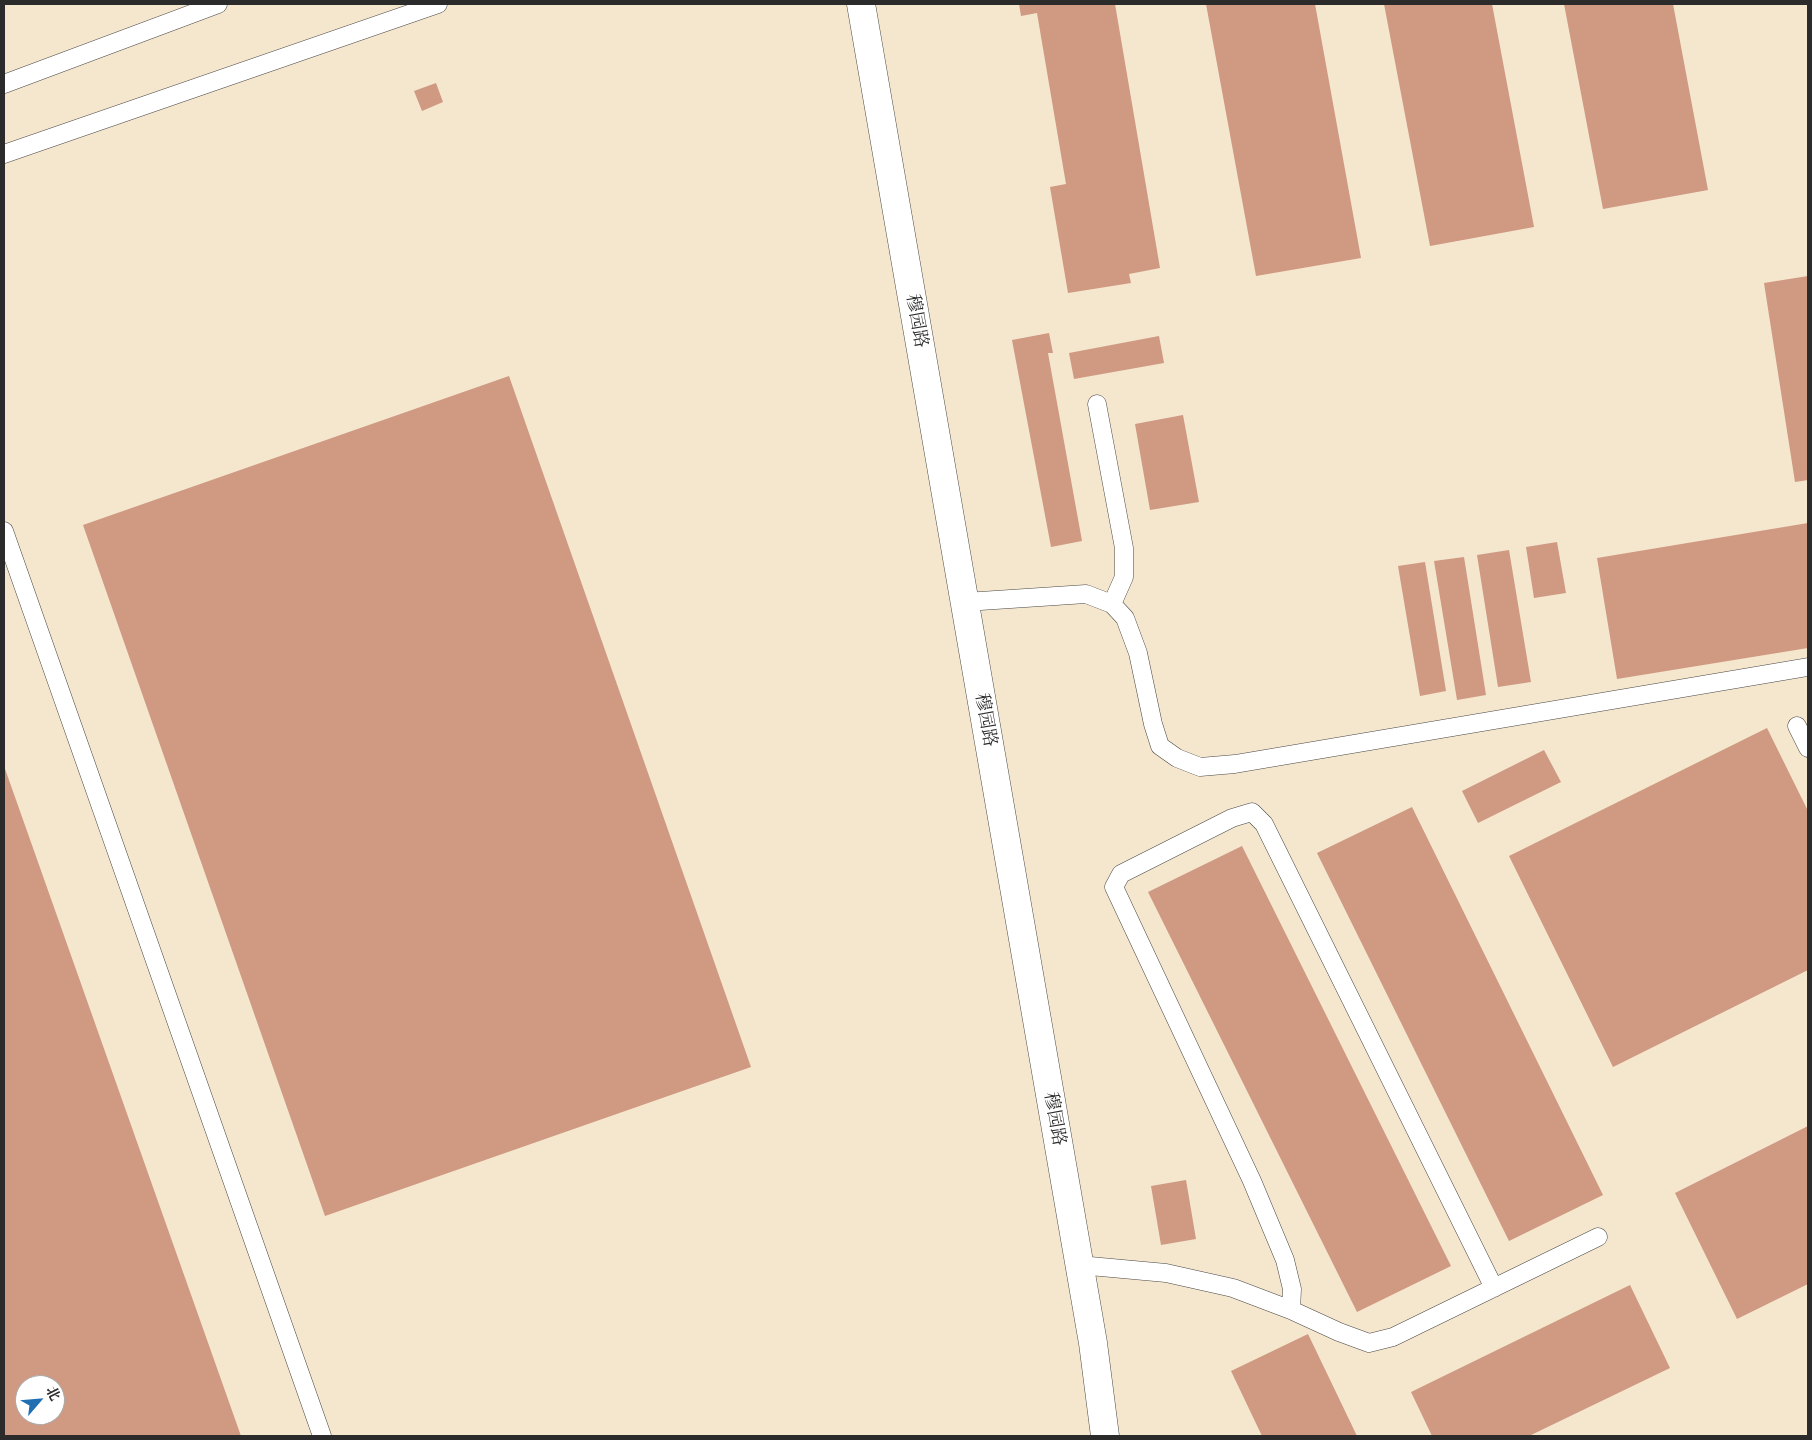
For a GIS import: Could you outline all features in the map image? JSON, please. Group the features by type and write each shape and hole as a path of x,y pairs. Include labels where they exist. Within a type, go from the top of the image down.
{"street":[{"name":"穆园路","path":"861,4 1093,1343 1105,1436"}],"lane":[{"path":"4,84 218,4"},
{"path":"4,154 438,4"},
{"path":"1097,404 1124,548 1124,577 1112,604"},
{"path":"4,531 322,1436"},
{"path":"965,602 1086,594 1112,604 1125,618 1138,653 1152,724 1160,746 1177,758 1200,767 1235,764 1808,667"},
{"path":"1797,726 1808,748"},
{"path":"1291,1310 1292,1289 1285,1260 1252,1181 1114,887 1121,874 1232,818 1252,812 1264,824 1494,1288"},
{"path":"1079,1266 1166,1273 1233,1288 1291,1310 1339,1332 1369,1342 1393,1337 1598,1237"}],"building":[{"path":"1019,4 1115,4 1160,268 1129,274 1131,283 1068,293 1050,187 1066,184 1037,13 1021,16"},
{"path":"1206,4 1315,4 1361,258 1256,276"},
{"path":"1384,4 1492,4 1534,227 1430,246"},
{"path":"1564,4 1673,4 1708,190 1603,209"},
{"path":"436,83 443,102 422,111 414,91"},
{"path":"1808,276 1808,480 1795,482 1764,283"},
{"path":"1049,333 1053,353 1048,353 1082,541 1051,547 1012,340"},
{"path":"1159,336 1164,363 1074,379 1069,353"},
{"path":"509,376 751,1067 325,1216 83,525"},
{"path":"1183,415 1199,502 1150,510 1135,424"},
{"path":"1808,523 1808,648 1617,679 1597,558"},
{"path":"1557,542 1566,593 1534,598 1526,547"},
{"path":"1509,550 1531,682 1498,687 1477,555"},
{"path":"1464,557 1486,695 1457,700 1434,561"},
{"path":"1425,562 1446,691 1420,696 1398,566"},
{"path":"1767,728 1808,811 1808,970 1613,1067 1509,856"},
{"path":"1544,750 1561,782 1478,823 1462,791"},
{"path":"4,766 241,1436 4,1436"},
{"path":"1412,807 1603,1195 1509,1241 1317,853"},
{"path":"1242,846 1451,1266 1357,1312 1148,892"},
{"path":"1808,1126 1808,1284 1737,1319 1675,1193"},
{"path":"1186,1180 1196,1239 1161,1245 1151,1186"},
{"path":"1630,1285 1670,1368 1529,1436 1432,1436 1411,1392"},
{"path":"1308,1334 1357,1436 1262,1436 1231,1371"}]}
